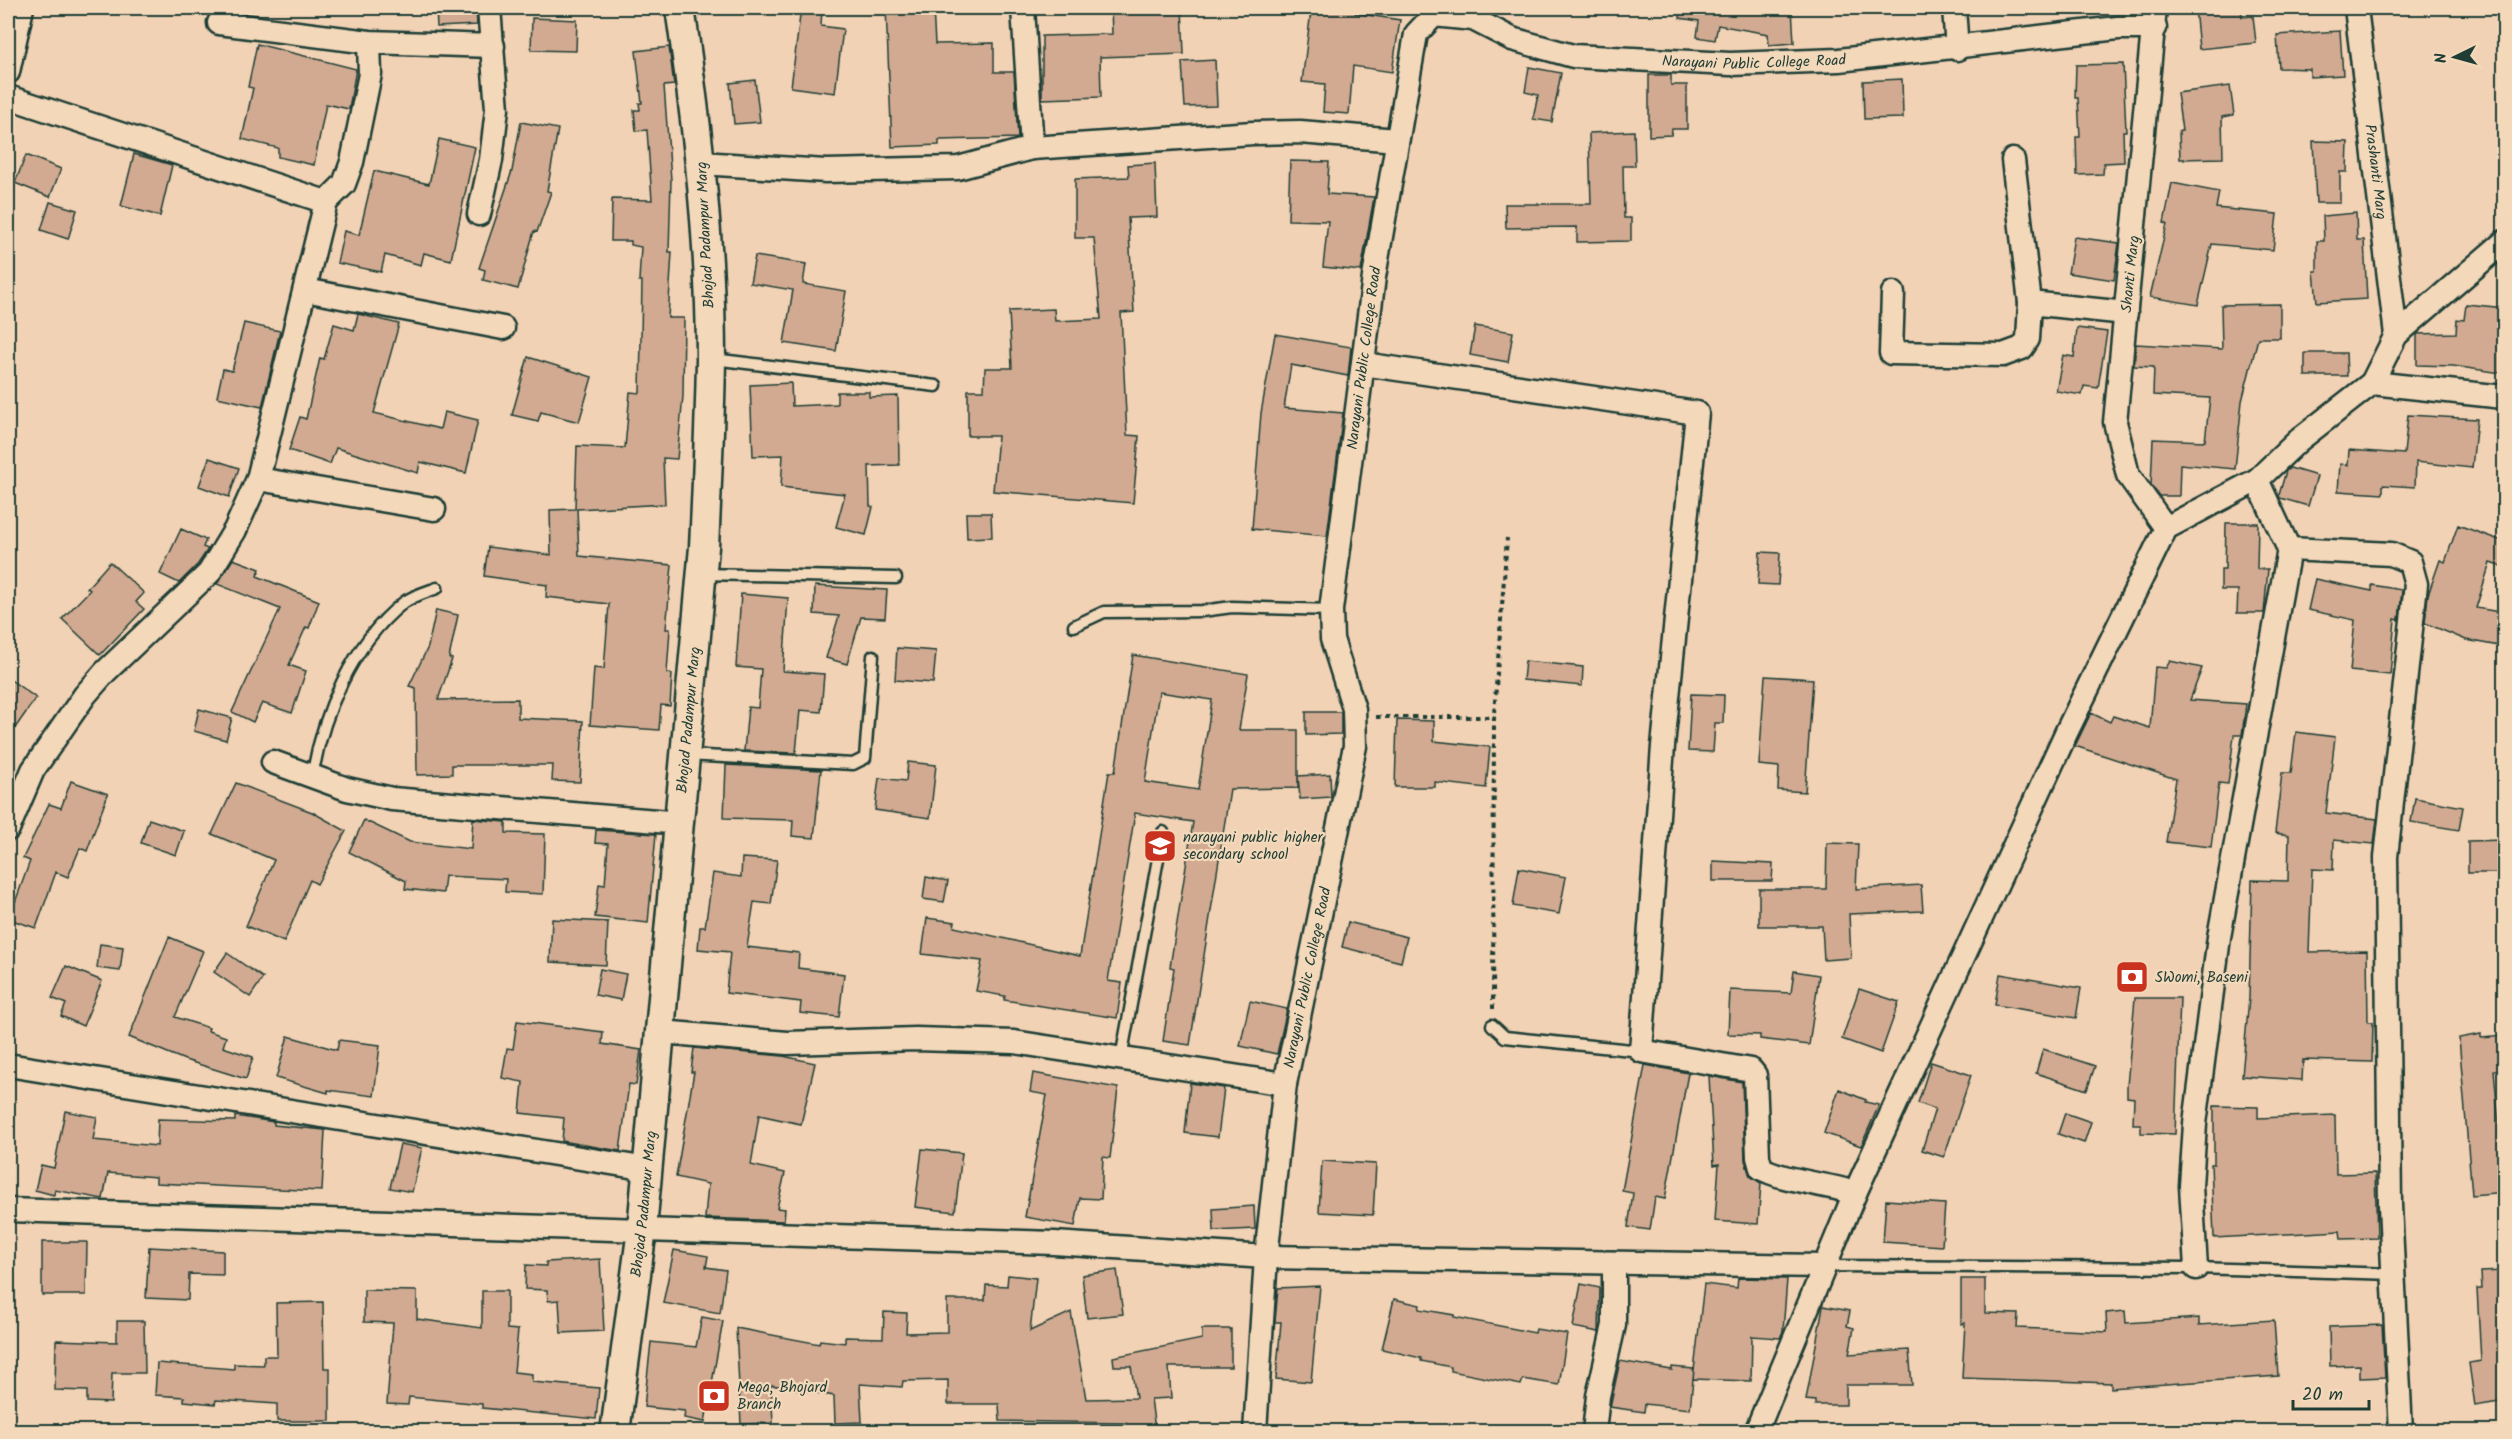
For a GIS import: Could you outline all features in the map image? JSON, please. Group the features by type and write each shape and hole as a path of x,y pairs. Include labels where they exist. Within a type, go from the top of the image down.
{"street":[{"path":"8,72 22,8"},
{"path":"479,214 491,160 497,110 489,8"},
{"name":"Bhojad Padampur Marg","path":"615,1431 642,1229 681,823 701,574 711,358 701,163 680,8"},
{"path":"1023,8 1032,148"},
{"path":"1954,8 1957,49"},
{"name":"Prashanti Marg","path":"2356,8 2396,336"},
{"name":"Narayani Public College Road","path":"1255,1431 1266,1257 1285,1084 1355,746 1355,716 1332,639 1331,610 1374,277 1416,34 1434,15 1474,13 1512,39 1573,56 1730,64 1839,60 1957,49 2118,28 2155,18"},
{"name":"Shanti Marg","path":"2155,18 2115,422 2128,475 2166,528"},
{"path":"219,23 369,42 493,46"},
{"path":"8,829 33,770 85,695 105,672 209,573 235,530 258,479 326,202 344,184 352,162 370,74 369,42"},
{"path":"8,97 326,202"},
{"path":"701,163 826,171 958,168 1032,148 1253,133 1300,132 1397,140"},
{"path":"1893,293 1891,353 2003,355 2015,352 2028,339 2030,303 2013,160"},
{"path":"1756,1431 1855,1192 2067,731 2166,528 2257,480 2299,440 2372,383 2396,336 2505,242"},
{"path":"305,290 503,328"},
{"path":"2030,303 2126,312"},
{"path":"1363,364 1697,413 1663,746 1641,1051 1751,1070 1755,1075 1758,1157 1761,1168 1771,1174 1828,1184 1855,1192"},
{"path":"2372,383 2505,397"},
{"path":"258,479 434,509"},
{"path":"2196,1268 2191,1186 2195,1124 2219,937 2289,549 2257,480"},
{"path":"2289,549 2391,554 2410,562 2416,584 2386,857 2394,1274 2401,1431"},
{"path":"273,762 347,789 392,799 681,823"},
{"path":"661,1032 787,1043 966,1039 1014,1042 1285,1084"},
{"path":"8,1065 648,1169"},
{"path":"8,1210 1054,1243 1266,1257 1824,1266"},
{"path":"1594,1431 1598,1396 1614,1325 1614,1263"}],"lane":[{"path":"711,358 936,386"},
{"path":"701,574 896,578"},
{"path":"312,778 316,748 337,693 354,661 383,622 405,602 437,588"},
{"path":"1074,626 1104,612 1202,611 1232,607 1331,610"},
{"path":"685,755 854,764 865,758 873,656"},
{"path":"1121,1058 1163,832"},
{"path":"1492,1025 1504,1037 1641,1051"},
{"path":"1824,1266 2196,1268 2394,1274"}],"path":[{"path":"1492,1025 1494,717 1507,538"},
{"path":"1355,716 1494,717"}],"building":[{"path":"436,8 476,8 477,25 437,27"},
{"path":"801,8 822,8 821,26 843,29 835,93 791,87"},
{"path":"886,8 933,8 935,44 994,43 994,72 1014,72 1018,138 939,140 939,145 892,147"},
{"path":"1111,8 1182,8 1184,54 1100,57 1101,97 1042,99 1042,36 1112,34"},
{"path":"1322,8 1355,8 1355,13 1400,20 1392,72 1353,66 1349,114 1323,112 1325,84 1302,82 1311,11 1322,12"},
{"path":"1681,8 1792,8 1794,43 1769,45 1768,34 1718,25 1715,40 1697,37 1699,21 1680,18"},
{"path":"2195,8 2241,8 2242,17 2253,16 2256,43 2199,49"},
{"path":"532,18 577,20 576,51 531,50"},
{"path":"2340,31 2343,75 2310,77 2310,69 2279,68 2277,35"},
{"path":"257,44 356,69 349,109 326,104 314,165 278,157 278,148 242,139 253,88 248,87"},
{"path":"669,47 674,85 664,86 671,180 669,252 672,252 668,318 684,318 683,396 677,459 663,458 665,504 577,509 579,556 672,565 666,629 670,629 667,673 672,674 670,706 661,705 659,730 590,725 594,668 604,669 609,604 546,597 547,585 484,576 488,547 551,555 550,510 575,509 577,446 625,448 630,392 640,393 641,247 631,245 631,241 611,241 612,199 652,200 647,130 636,131 634,110 640,110 639,103 642,103 636,51"},
{"path":"1215,60 1217,106 1185,107 1182,62"},
{"path":"2123,64 2126,131 2123,131 2124,162 2104,163 2103,174 2077,175 2076,137 2080,137 2078,98 2075,98 2076,65"},
{"path":"1529,67 1561,73 1552,122 1533,119 1538,95 1525,92"},
{"path":"1649,75 1671,75 1671,85 1687,85 1687,129 1672,129 1671,135 1649,136"},
{"path":"1902,79 1903,118 1864,119 1863,81"},
{"path":"755,80 760,122 734,124 730,83"},
{"path":"2230,86 2234,115 2222,117 2223,158 2180,159 2179,131 2182,131 2177,93"},
{"path":"521,122 558,129 547,191 551,192 537,232 534,231 518,289 483,280 485,270 479,268 512,171"},
{"path":"1634,131 1635,166 1623,166 1624,218 1631,218 1631,241 1577,242 1577,227 1506,228 1505,204 1591,204 1589,133"},
{"path":"439,139 475,147 451,260 424,253 421,265 385,255 381,272 337,263 344,231 359,235 374,171 429,184"},
{"path":"2313,141 2348,142 2347,172 2340,172 2340,203 2316,203"},
{"path":"134,154 172,165 160,216 121,206"},
{"path":"26,155 61,169 50,197 15,183"},
{"path":"1290,161 1329,162 1327,194 1374,197 1361,271 1323,267 1328,221 1288,220"},
{"path":"1155,163 1157,217 1128,218 1134,312 1121,313 1127,435 1139,436 1133,503 993,491 998,436 968,436 968,390 984,390 985,368 1012,368 1009,311 1054,309 1055,321 1101,319 1094,238 1075,238 1075,179 1129,177 1128,165"},
{"path":"2172,183 2219,192 2216,208 2277,214 2273,250 2212,244 2198,305 2150,297 2167,224 2164,223"},
{"path":"50,202 77,210 68,239 41,230"},
{"path":"2356,213 2357,240 2364,240 2367,299 2317,302 2314,271 2317,271 2317,241 2324,241 2323,216"},
{"path":"2074,237 2119,243 2114,280 2068,273"},
{"path":"755,256 806,264 803,284 846,291 836,351 784,343 793,290 750,283"},
{"path":"2280,304 2280,338 2258,338 2242,401 2235,469 2180,464 2179,496 2159,496 2151,485 2153,439 2205,441 2210,398 2153,395 2154,367 2134,366 2136,344 2222,349 2221,305"},
{"path":"2466,304 2505,308 2505,348 2501,373 2453,366 2417,365 2417,334 2456,333 2457,319 2464,320"},
{"path":"358,314 399,324 374,413 440,429 444,412 478,420 466,473 420,462 418,473 336,448 330,464 289,450 300,417 306,419 320,358 324,359 334,324 354,330"},
{"path":"244,323 280,331 262,407 217,397 223,369 232,371"},
{"path":"1475,326 1513,332 1508,362 1470,355"},
{"path":"2077,328 2107,332 2098,388 2084,386 2082,395 2056,391 2063,355 2074,357"},
{"path":"1275,334 1351,347 1348,376 1291,365 1284,408 1343,413 1327,536 1252,529 1261,413"},
{"path":"2305,353 2346,353 2347,376 2305,376"},
{"path":"528,357 592,377 579,422 541,412 538,421 512,415"},
{"path":"791,383 792,406 837,404 837,392 869,392 869,397 898,396 899,465 869,466 870,506 873,507 866,535 836,527 845,494 781,487 783,455 753,456 750,385"},
{"path":"2408,415 2477,419 2472,468 2416,462 2415,487 2383,485 2383,494 2338,491 2340,464 2348,465 2349,450 2404,454"},
{"path":"209,458 239,468 229,497 199,486"},
{"path":"2290,468 2317,476 2308,506 2280,498 2286,471"},
{"path":"966,513 991,513 992,537 967,538"},
{"path":"2226,523 2258,523 2257,569 2268,569 2264,613 2237,613 2238,590 2221,590 2221,569 2225,569"},
{"path":"2458,525 2505,542 2505,568 2490,563 2476,608 2505,613 2505,647 2466,640 2425,623 2428,595 2440,560 2445,562"},
{"path":"181,529 206,540 203,547 208,549 198,564 179,583 160,574"},
{"path":"1760,552 1780,553 1778,585 1758,584"},
{"path":"233,559 260,569 257,576 319,601 309,628 306,627 289,665 306,671 292,713 262,703 253,722 232,712 280,609 217,584"},
{"path":"110,562 144,593 136,602 144,609 100,655 62,619 90,590 87,588"},
{"path":"2315,579 2372,591 2372,585 2402,590 2399,620 2395,619 2390,675 2350,671 2355,620 2308,610"},
{"path":"815,586 887,590 885,618 861,617 847,664 826,658 839,616 814,614"},
{"path":"741,594 788,598 783,671 824,674 821,712 800,710 796,753 744,751 748,707 758,708 761,669 736,667"},
{"path":"436,610 458,615 449,658 452,659 438,700 518,699 518,718 583,721 580,782 552,781 553,765 452,765 452,774 417,775 416,688 409,686 428,647"},
{"path":"897,648 936,651 933,683 895,680"},
{"path":"1133,655 1248,674 1239,730 1298,730 1298,788 1230,789 1190,1045 1163,1041 1174,968 1170,967 1193,822 1135,813 1108,981 1122,983 1117,1018 1004,1000 1005,996 976,991 982,961 922,954 927,918 955,922 954,927 1080,956 1109,772 1115,772","holes":["1159,692 1212,700 1198,790 1145,782"]},
{"path":"1525,661 1583,667 1582,686 1523,680"},
{"path":"2170,661 2202,668 2190,700 2246,704 2242,735 2234,735 2228,784 2219,783 2211,847 2166,842 2176,779 2075,746 2091,713 2110,722 2113,716 2150,728 2155,667 2166,668"},
{"path":"1765,676 1813,679 1805,792 1778,790 1779,767 1759,765"},
{"path":"8,678 36,698 8,738"},
{"path":"1691,694 1724,695 1723,723 1715,723 1713,752 1688,751"},
{"path":"199,709 232,718 226,740 194,731"},
{"path":"1306,712 1341,712 1341,734 1306,735"},
{"path":"1397,720 1434,721 1434,741 1490,747 1486,788 1435,782 1435,787 1395,787"},
{"path":"2296,732 2335,737 2326,813 2377,819 2374,844 2334,840 2333,870 2312,869 2309,952 2367,951 2368,1022 2373,1022 2372,1062 2303,1060 2302,1080 2242,1076 2249,998 2252,880 2288,881 2289,835 2275,833 2282,773 2291,773"},
{"path":"908,762 936,765 930,818 875,810 879,778 906,781"},
{"path":"726,765 821,770 814,838 792,836 793,820 724,818"},
{"path":"1330,774 1331,797 1300,799 1298,776"},
{"path":"71,781 108,794 87,851 80,848 68,877 56,872 36,928 9,919 30,861 23,858 49,804 61,808"},
{"path":"236,783 312,812 346,831 317,884 310,880 284,942 246,926 274,860 212,834"},
{"path":"2415,798 2463,807 2459,830 2411,822"},
{"path":"149,819 184,831 176,855 141,843"},
{"path":"473,819 506,822 506,833 545,834 543,894 505,892 506,879 445,876 443,893 405,889 406,881 349,852 364,820 410,842 471,849"},
{"path":"596,830 656,834 648,923 595,917 599,884 605,885 608,844 595,843"},
{"path":"2505,840 2505,873 2468,873 2468,841"},
{"path":"1827,843 1858,844 1856,889 1921,885 1923,911 1849,914 1851,958 1824,960 1822,926 1759,926 1759,889 1826,889"},
{"path":"742,858 777,860 771,904 754,902 747,947 799,953 798,968 844,974 839,1017 800,1013 801,1002 726,993 730,952 698,949 700,927 705,927 713,873 741,877"},
{"path":"1713,861 1773,864 1772,881 1713,881"},
{"path":"1519,868 1566,877 1559,914 1513,906"},
{"path":"926,877 948,881 944,902 923,899"},
{"path":"552,919 608,922 606,965 550,962"},
{"path":"1348,922 1407,937 1401,962 1342,947"},
{"path":"169,937 203,951 175,1017 209,1028 208,1031 226,1037 223,1047 253,1057 246,1079 185,1060 129,1037"},
{"path":"100,944 123,947 120,971 97,968"},
{"path":"227,953 263,978 250,997 214,972"},
{"path":"66,966 102,981 83,1026 61,1016 66,1004 52,998"},
{"path":"600,969 626,974 621,1000 595,995"},
{"path":"1794,971 1819,975 1809,1045 1760,1039 1760,1035 1728,1034 1730,990 1791,993"},
{"path":"2000,974 2081,988 2076,1018 1995,1005"},
{"path":"1859,989 1899,1002 1881,1053 1842,1039"},
{"path":"2135,998 2180,998 2175,1134 2141,1133 2141,1124 2133,1124 2134,1098 2127,1097 2127,1086"},
{"path":"1250,1001 1287,1009 1277,1054 1240,1046"},
{"path":"517,1021 603,1032 602,1044 641,1050 636,1085 629,1084 620,1151 562,1141 564,1118 520,1113 523,1082 502,1078 507,1048 513,1049"},
{"path":"2481,1034 2481,1038 2505,1036 2505,1068 2494,1070 2505,1192 2472,1195 2459,1038"},
{"path":"288,1036 337,1050 339,1040 380,1045 374,1096 328,1090 328,1093 276,1078"},
{"path":"694,1048 783,1056 815,1063 801,1124 759,1115 751,1165 785,1173 777,1208 785,1209 784,1221 705,1218 708,1184 676,1177 694,1072 691,1072"},
{"path":"2043,1049 2095,1066 2087,1090 2036,1073"},
{"path":"1931,1062 1971,1075 1944,1157 1922,1150 1935,1109 1918,1103"},
{"path":"1645,1065 1688,1073 1665,1199 1655,1197 1650,1230 1628,1227 1633,1193 1622,1191"},
{"path":"1033,1073 1118,1088 1110,1158 1103,1157 1101,1199 1080,1198 1075,1226 1025,1217 1047,1095 1030,1092"},
{"path":"1709,1076 1742,1082 1745,1160 1750,1176 1761,1183 1758,1224 1715,1221 1719,1164 1714,1165"},
{"path":"1190,1083 1224,1088 1218,1137 1185,1133"},
{"path":"1839,1089 1866,1100 1865,1102 1879,1105 1861,1146 1824,1133"},
{"path":"2214,1106 2258,1107 2258,1118 2335,1115 2336,1174 2375,1173 2377,1238 2341,1239 2340,1231 2214,1238 2211,1164 2214,1164"},
{"path":"65,1111 97,1117 93,1140 157,1146 158,1119 235,1121 235,1116 274,1122 274,1125 325,1130 322,1191 156,1183 156,1177 108,1173 103,1199 55,1190 54,1195 35,1190 41,1165 54,1168"},
{"path":"2065,1113 2091,1122 2084,1143 2058,1134"},
{"path":"400,1144 422,1148 412,1192 390,1188"},
{"path":"922,1149 962,1153 955,1212 915,1207"},
{"path":"1322,1161 1376,1164 1373,1215 1319,1212"},
{"path":"1886,1200 1945,1204 1942,1246 1883,1242"},
{"path":"1254,1206 1255,1229 1214,1231 1213,1209"},
{"path":"42,1242 87,1242 86,1295 42,1295"},
{"path":"149,1247 223,1251 223,1275 189,1274 188,1300 146,1298"},
{"path":"674,1250 708,1256 706,1267 726,1270 720,1313 663,1303"},
{"path":"600,1259 604,1331 561,1333 559,1300 548,1301 547,1290 525,1289 526,1265 546,1266 546,1262"},
{"path":"1117,1270 1123,1314 1087,1318 1082,1275"},
{"path":"2505,1271 2505,1401 2475,1406 2469,1363 2481,1361 2477,1289 2482,1289 2481,1272"},
{"path":"1008,1275 1036,1278 1030,1331 1071,1312 1086,1399 1136,1398 1131,1366 1114,1366 1113,1357 1202,1339 1202,1329 1231,1329 1231,1367 1169,1367 1171,1398 1151,1399 1155,1429 1127,1431 1126,1423 1000,1421 999,1404 948,1404 948,1380 903,1381 902,1387 860,1384 862,1422 835,1423 834,1396 771,1385 773,1423 741,1424 736,1328 819,1344 820,1340 845,1343 845,1337 883,1338 884,1312 907,1313 906,1333 947,1332 947,1300 985,1300 986,1285 1007,1286"},
{"path":"1738,1278 1787,1279 1783,1331 1780,1338 1752,1336 1751,1381 1693,1379 1704,1284 1737,1288"},
{"path":"1961,1279 1985,1279 1985,1313 2018,1314 2017,1328 2107,1332 2106,1313 2125,1311 2126,1323 2199,1318 2199,1325 2274,1320 2278,1376 2111,1388 2111,1383 1962,1378 1965,1323 1961,1324"},
{"path":"1581,1284 1600,1288 1599,1332 1573,1327"},
{"path":"1320,1286 1311,1382 1276,1379 1281,1322 1275,1322 1278,1288"},
{"path":"364,1290 417,1291 417,1319 482,1328 482,1291 507,1291 507,1329 518,1330 514,1372 532,1374 532,1382 599,1388 596,1419 482,1408 482,1404 409,1397 408,1405 387,1404 393,1323 364,1322"},
{"path":"1394,1299 1420,1305 1419,1309 1454,1315 1454,1317 1535,1333 1536,1329 1567,1334 1559,1385 1523,1379 1521,1385 1451,1371 1451,1367 1382,1349"},
{"path":"323,1302 324,1368 330,1368 330,1421 277,1421 277,1404 216,1400 215,1404 184,1401 184,1397 155,1395 157,1363 234,1369 234,1364 264,1365 264,1356 277,1356 276,1303"},
{"path":"1823,1306 1850,1311 1847,1326 1854,1328 1849,1354 1909,1350 1912,1385 1846,1385 1846,1405 1815,1405 1815,1401 1806,1400"},
{"path":"702,1317 723,1321 705,1422 684,1418 685,1411 644,1407 651,1342 696,1347"},
{"path":"117,1321 144,1321 145,1373 112,1373 111,1403 87,1402 87,1391 55,1390 56,1340 117,1342"},
{"path":"2382,1325 2385,1377 2360,1378 2360,1365 2330,1366 2329,1327"},
{"path":"1620,1361 1672,1370 1672,1367 1694,1369 1690,1409 1645,1404 1644,1412 1610,1407"}],"place":[{"name":"narayani public higher secondary school","path":"1160,846"},
{"name":"SWomi, Baseni","path":"2132,977"},
{"name":"Mega, Bhojard Branch","path":"714,1396"}]}
